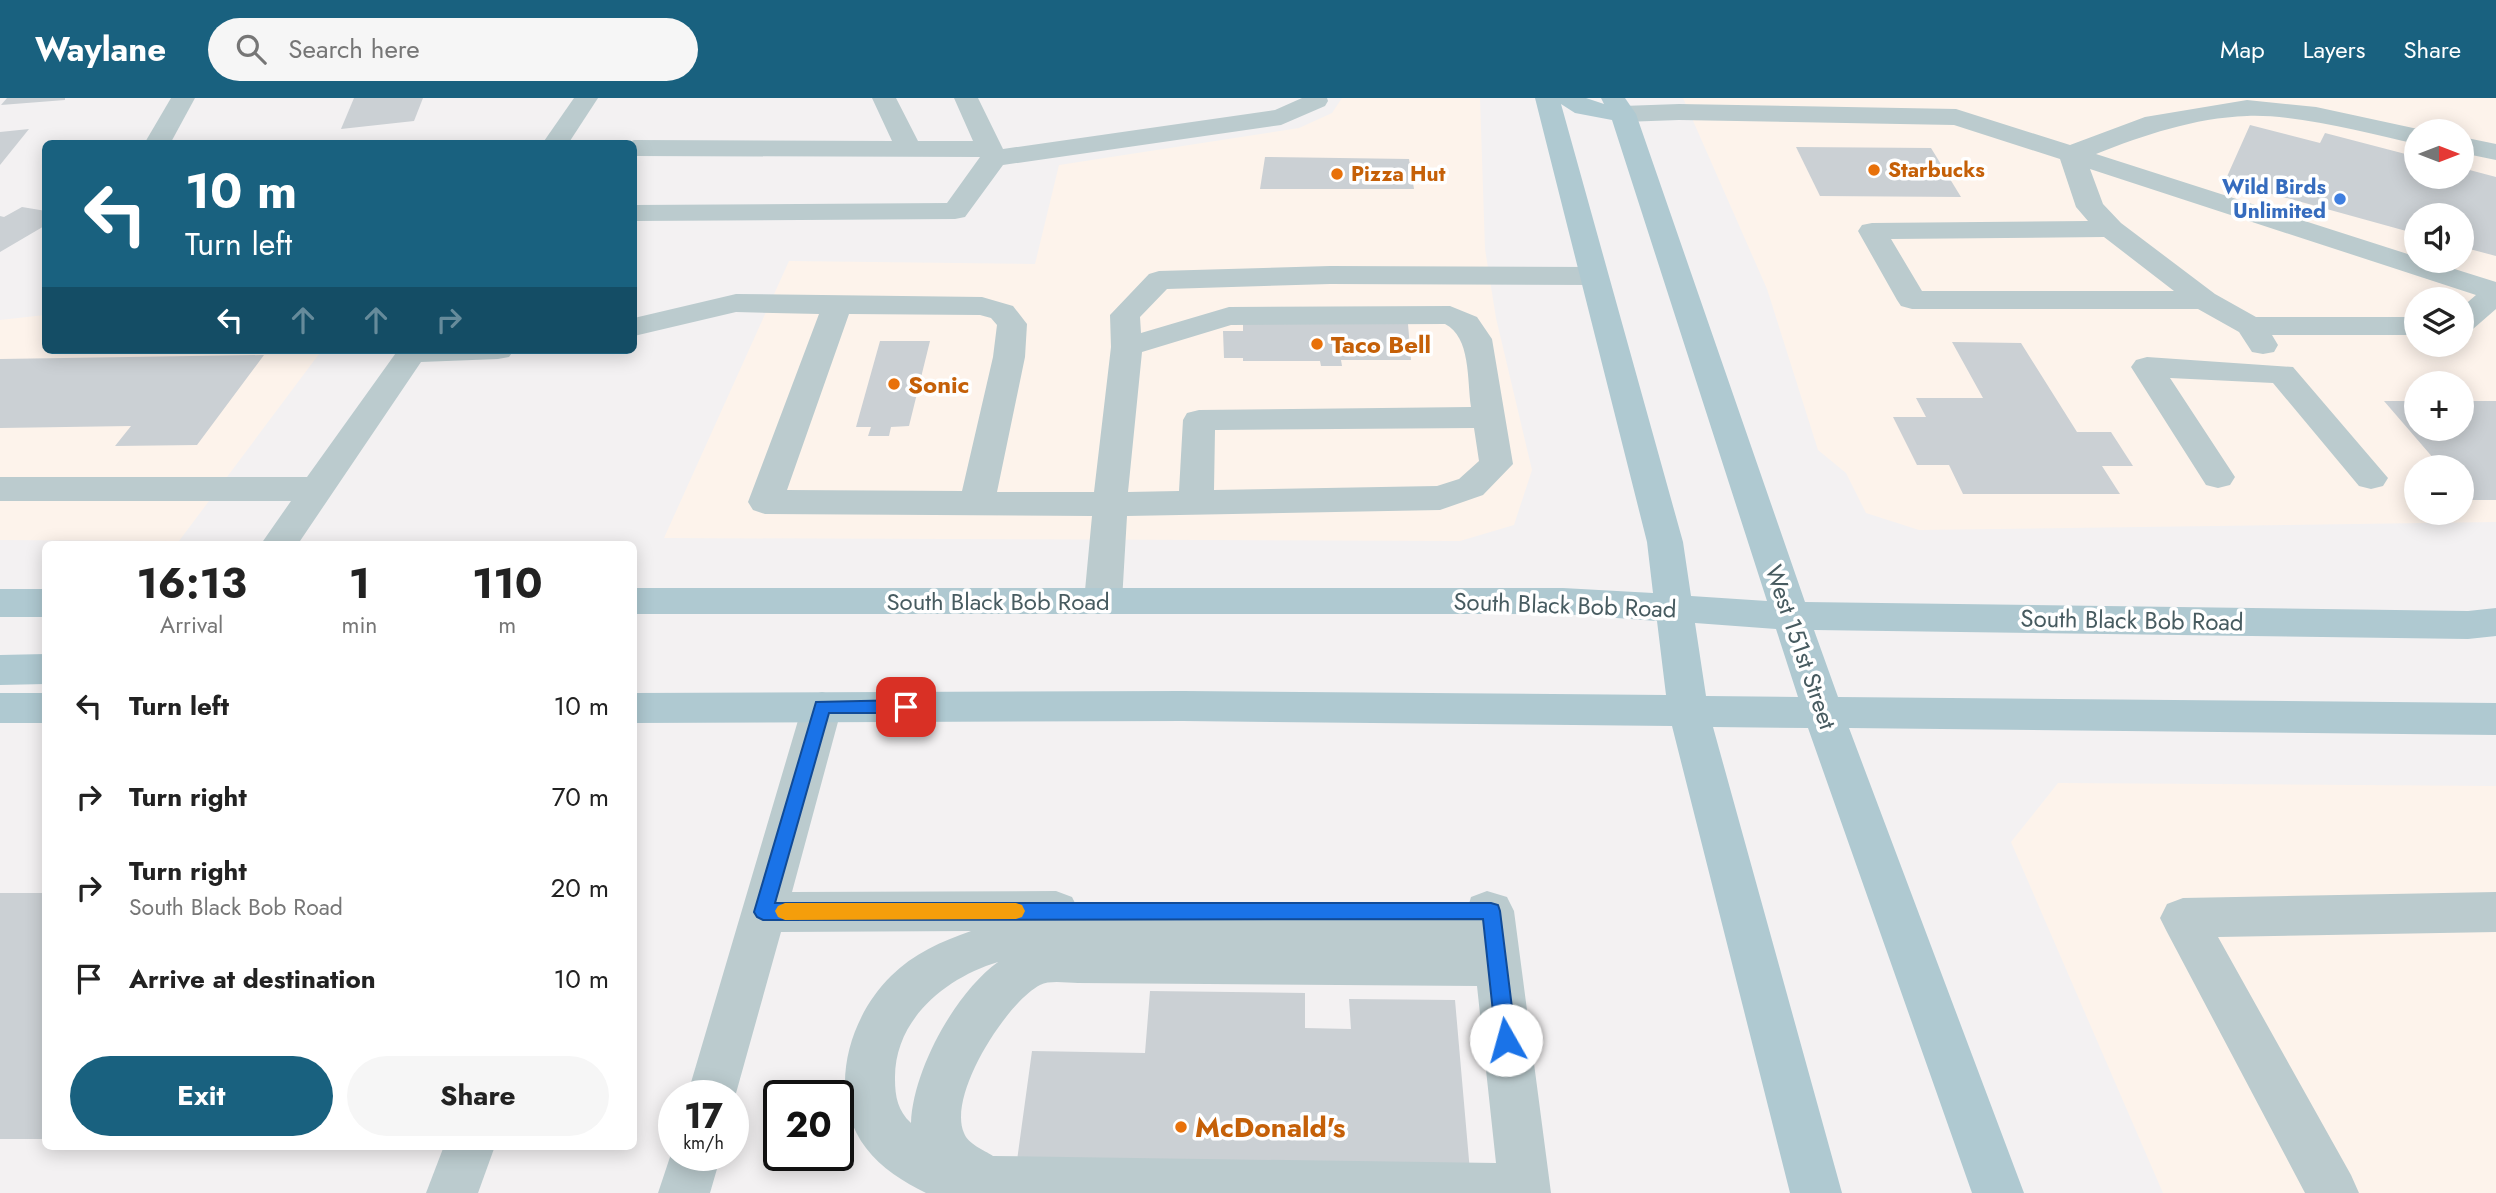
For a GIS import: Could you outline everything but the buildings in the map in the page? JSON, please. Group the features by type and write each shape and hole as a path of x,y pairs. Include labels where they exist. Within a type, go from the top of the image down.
{"main road":[{"path":"1548,98 1665,542 1688,710 1816,1193"},
{"path":"1569,98 1584,108 1618,106"},
{"name":"West 151st Street","path":"1618,106 1823,713 1998,1193"},
{"name":"South Black Bob Road","path":"637,601 1563,601 1790,616 2468,625 2496,622"},
{"path":"0,603 42,603"},
{"path":"0,670 42,669"},
{"path":"637,708 1183,706 2495,721"},
{"path":"0,708 42,708"}],"street":[{"path":"159,140 183,98"},
{"path":"558,140 586,98"},
{"path":"884,98 909,149"},
{"path":"966,98 992,154"},
{"path":"637,148 909,149 992,154 1282,117 1315,101 1315,98"},
{"path":"1618,106 1679,112 1956,117 2496,293"},
{"path":"2071,154 2154,122 2247,108 2316,115 2404,133"},
{"path":"2474,147 2496,152"},
{"path":"637,213 956,211 992,154"},
{"path":"2071,154 2090,207 2112,229 2204,300 2250,326 2282,374 2371,478"},
{"path":"2112,229 1872,231 1912,300 2204,300"},
{"path":"1103,601 1127,347 1125,315 1159,281 1330,275 1593,276"},
{"path":"2474,312 2496,293"},
{"path":"637,326 736,303 982,306 1002,312 1012,324 1009,357 977,502"},
{"path":"837,305 765,502 1111,504 1440,498 1471,487 1496,464 1477,339 1466,323 1450,315 1229,316 1127,347"},
{"path":"2250,326 2404,326"},
{"path":"281,541 412,354"},
{"path":"2218,477 2147,368 2282,374"},
{"path":"1196,502 1199,420 1489,417"},
{"path":"0,489 318,489"},
{"path":"716,1080 822,707"},
{"path":"763,912 1491,911 1525,1191 957,1181 925,1165 896,1144 880,1127 868,1081 872,1053 880,1029 894,1006 920,980 972,950 998,940 1063,929 1495,950"},
{"path":"2333,1193 2183,918 2496,912"},
{"path":"990,1181 953,1162 939,1140 939,1099 951,1063 974,1022 1000,988 1026,968 1039,964 1078,962 1495,950"},
{"path":"452,1193 468,1150"},
{"path":"684,1193 690,1171"}],"shaded area":[{"path":"1342,98 1480,98 1485,249 1496,318 1532,470 1514,525 1460,541 664,538 789,261 1035,264 1059,165 1299,128 1332,113"},
{"path":"1683,98 2496,98 2496,522 2474,522 2474,455 2404,455 2404,523 1919,530 1866,513 1846,473 1818,450 1767,289"},
{"path":"42,315 42,354 319,354 179,541 0,540 0,320"},
{"path":"2058,783 2496,786 2496,1193 2163,1193 2011,842"}],"slow traffic":[{"path":"785,911 1016,911"}],"place":[{"name":"Starbucks","path":"1874,170"},
{"name":"Pizza Hut","path":"1337,174"},
{"name":"Wild Birds Unlimited","path":"2340,199"},
{"name":"Taco Bell","path":"1317,344"},
{"name":"Sonic","path":"894,384"},
{"name":"McDonald's","path":"1181,1127"}],"route":[{"path":"906,707 822,707 763,912 1491,911 1506,1040"}]}
